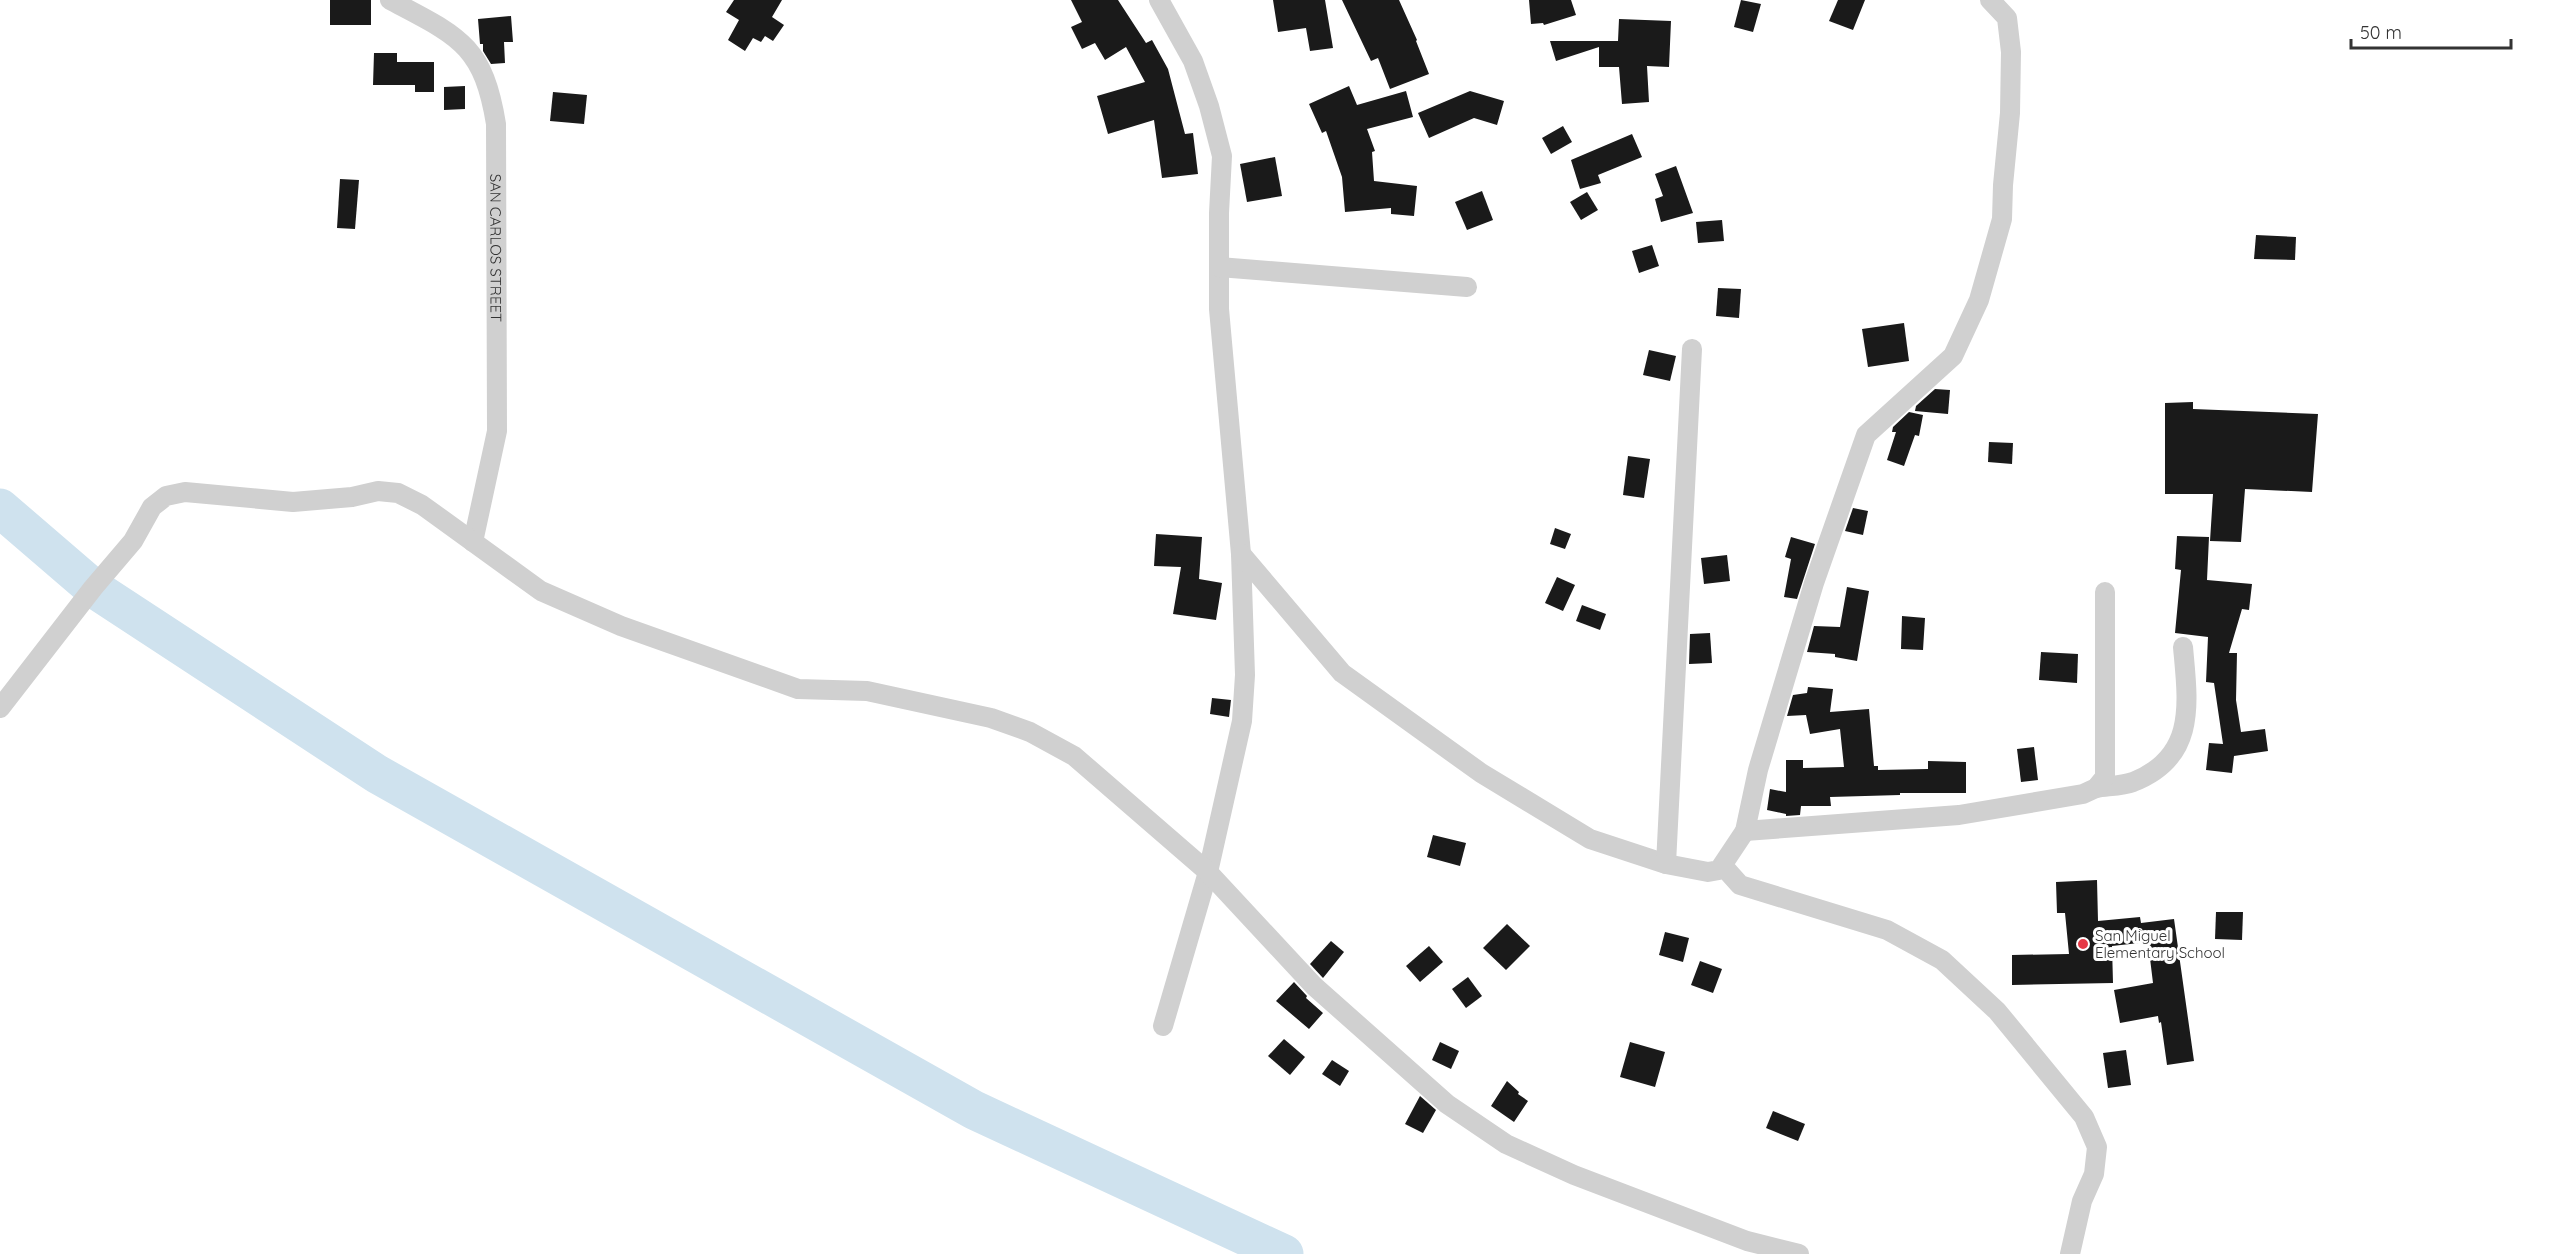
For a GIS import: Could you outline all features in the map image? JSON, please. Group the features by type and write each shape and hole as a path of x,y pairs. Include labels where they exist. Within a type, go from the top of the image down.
{"street":[{"name":"SAN CARLOS STREET","path":"390,0 452,34 465,45 475,58 490,90 496,124 497,431 473,542"},
{"path":"1159,0 1193,61 1209,106 1222,156 1219,213 1219,309 1241,554 1245,675 1242,721 1208,872 1163,1026"},
{"path":"1241,554 1342,673 1481,772 1590,839 1666,864 1708,872 1719,870 1745,831 1758,770 1811,594 1866,435 1953,356 1979,300 2002,219 2010,113 2011,52 2007,18 1990,0"},
{"path":"1219,267 1467,287"},
{"path":"1666,864 1692,350"},
{"path":"0,708 93,588 133,542 152,507 166,496 185,492 293,502 378,491 398,493 422,505 541,591 621,626 764,679 798,689 867,690 991,718 1030,732 1074,756 1208,872 1314,986 1447,1104 1506,1144 1574,1175 1725,1232 1799,1254"},
{"path":"2096,788 2105,777 2105,592"},
{"path":"1745,831 1959,816 2083,794 2096,788 2132,782 2162,767 2176,751 2187,725 2183,647"},
{"path":"1723,866 1740,885 1887,930 1942,960 1997,1011 2084,1117 2097,1147 2094,1174 2082,1201 2070,1254"}],"building":[{"path":"330,0 371,0 371,25 330,25"},
{"path":"734,0 782,0 772,17 784,25 773,41 765,36 761,42 753,38 745,51 728,40 739,20 726,12"},
{"path":"1071,0 1118,0 1146,43 1152,40 1168,69 1185,134 1193,133 1198,174 1162,178 1154,120 1108,134 1097,96 1145,82 1126,47 1105,60 1095,43 1082,49 1071,27 1082,22"},
{"path":"1273,0 1325,0 1333,48 1310,51 1306,28 1278,32"},
{"path":"1342,0 1399,0 1429,74 1390,89 1378,58 1371,61"},
{"path":"1529,0 1571,0 1576,15 1544,25 1543,23 1531,24"},
{"path":"1741,0 1761,4 1753,32 1734,27"},
{"path":"1838,0 1865,0 1853,30 1829,21"},
{"path":"511,16 513,42 504,42 505,63 491,64 483,51 483,44 480,44 478,19"},
{"path":"1619,19 1671,21 1669,67 1647,66 1649,102 1622,104 1619,67 1599,67 1599,47 1556,61 1550,41 1618,41"},
{"path":"374,53 397,53 397,62 434,62 434,92 415,92 415,85 373,85"},
{"path":"465,86 465,109 444,110 444,87"},
{"path":"1349,86 1357,105 1406,91 1413,117 1367,129 1375,151 1372,152 1374,181 1417,186 1414,216 1391,214 1391,208 1345,212 1342,177 1326,131 1322,133 1309,104"},
{"path":"1470,91 1504,101 1497,125 1474,118 1429,138 1418,113"},
{"path":"553,92 587,95 584,124 550,121"},
{"path":"1563,126 1572,142 1551,154 1542,138"},
{"path":"1632,134 1642,157 1598,175 1601,183 1580,189 1571,160"},
{"path":"1275,157 1282,196 1247,202 1240,164"},
{"path":"1676,166 1693,213 1661,222 1655,199 1663,196 1655,174"},
{"path":"340,179 359,180 355,229 337,228"},
{"path":"1482,191 1493,220 1467,230 1455,202"},
{"path":"1587,192 1598,210 1581,220 1570,202"},
{"path":"1722,220 1724,241 1698,243 1696,222"},
{"path":"2256,235 2296,237 2295,260 2254,259"},
{"path":"1652,245 1659,266 1639,273 1632,251"},
{"path":"1718,288 1741,289 1739,318 1716,316"},
{"path":"1904,323 1909,361 1868,367 1862,329"},
{"path":"1649,350 1676,356 1670,381 1643,375"},
{"path":"1935,389 1950,390 1948,414 1915,411 1916,406"},
{"path":"2193,402 2193,409 2318,414 2312,492 2245,489 2241,542 2210,541 2213,494 2165,494 2165,403"},
{"path":"1909,412 1923,415 1919,436 1915,435 1904,466 1887,460 1896,432 1892,432 1893,427"},
{"path":"1989,442 2013,443 2012,464 1988,462"},
{"path":"1628,456 1650,459 1644,498 1623,495"},
{"path":"1853,508 1868,511 1863,535 1845,531"},
{"path":"1555,528 1571,534 1565,549 1550,544"},
{"path":"1156,534 1202,537 1199,579 1222,583 1216,620 1173,614 1181,567 1154,566"},
{"path":"2177,536 2209,537 2207,580 2252,584 2249,610 2242,609 2229,653 2237,653 2236,700 2241,732 2265,729 2268,751 2234,756 2232,773 2206,770 2209,743 2223,744 2214,683 2206,682 2208,637 2175,633 2181,570 2175,569"},
{"path":"1791,537 1815,544 1797,599 1784,597 1791,559 1785,557"},
{"path":"1727,555 1730,581 1704,584 1701,558"},
{"path":"1557,577 1575,585 1563,611 1545,603"},
{"path":"1847,587 1869,591 1857,661 1835,657 1835,654 1807,652 1814,626 1840,627"},
{"path":"1582,605 1606,614 1600,630 1576,621"},
{"path":"1902,616 1925,618 1923,650 1901,649"},
{"path":"1710,633 1712,663 1689,664 1690,634"},
{"path":"2041,652 2078,654 2077,683 2039,680"},
{"path":"1808,687 1833,689 1830,712 1869,709 1874,766 1878,766 1878,770 1928,769 1928,761 1966,762 1966,793 1900,793 1900,795 1830,797 1831,806 1801,806 1800,815 1786,816 1786,814 1767,810 1770,789 1786,792 1786,760 1803,760 1803,768 1844,767 1840,729 1810,734 1806,715 1787,716 1793,695 1807,693"},
{"path":"1212,698 1231,700 1229,717 1210,714"},
{"path":"2034,747 2038,780 2021,782 2017,749"},
{"path":"1433,835 1466,843 1460,866 1427,857"},
{"path":"2097,880 2098,921 2140,917 2141,923 2174,919 2194,1061 2167,1065 2161,1022 2159,1023 2158,1016 2120,1023 2114,990 2153,983 2148,942 2112,946 2113,983 2012,985 2012,955 2069,954 2065,913 2057,913 2056,882"},
{"path":"2216,912 2243,912 2242,940 2215,939"},
{"path":"1507,924 1530,946 1506,970 1483,948"},
{"path":"1665,932 1689,938 1683,962 1659,955"},
{"path":"1331,941 1344,952 1323,978 1310,964"},
{"path":"1429,946 1443,962 1420,982 1406,966"},
{"path":"1700,961 1722,969 1713,993 1691,985"},
{"path":"1468,977 1482,996 1466,1008 1452,989"},
{"path":"1294,982 1307,996 1306,998 1323,1013 1309,1029 1276,1001"},
{"path":"1284,1039 1305,1057 1290,1075 1268,1056"},
{"path":"1440,1042 1459,1051 1451,1069 1432,1060"},
{"path":"1630,1042 1665,1052 1655,1087 1620,1077"},
{"path":"2126,1050 2131,1085 2108,1088 2103,1053"},
{"path":"1332,1060 1349,1071 1340,1086 1322,1074"},
{"path":"1507,1081 1519,1092 1518,1094 1528,1101 1514,1122 1491,1106"},
{"path":"1420,1096 1436,1110 1423,1133 1405,1124"},
{"path":"1773,1111 1805,1124 1798,1141 1766,1128"}],"waterway":[{"path":"0,508 93,588 377,774 974,1110 1284,1254"}],"place":[{"name":"San Miguel Elementary School","path":"2083,944"}]}
